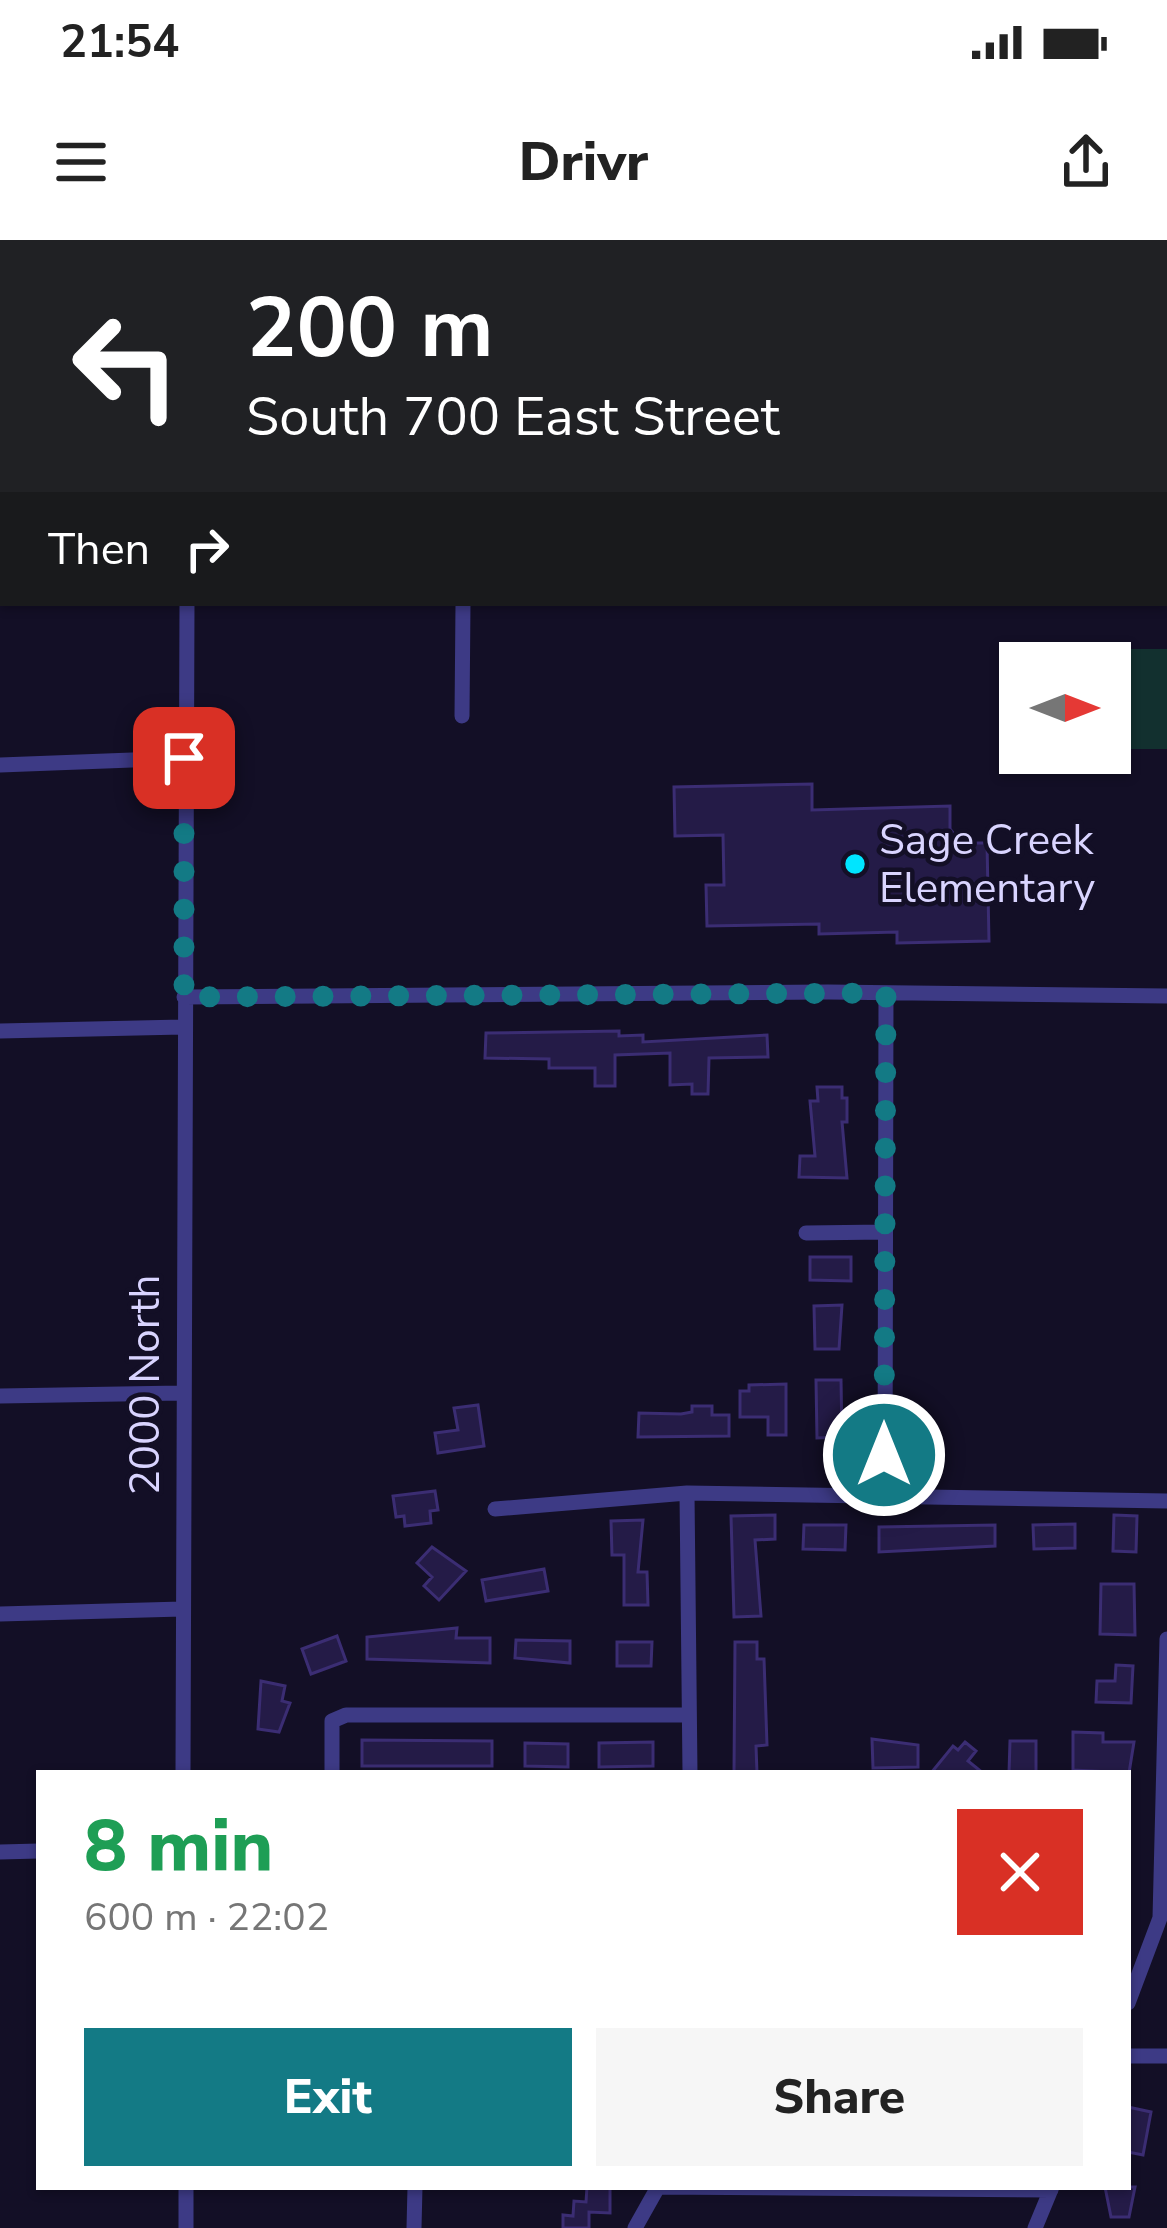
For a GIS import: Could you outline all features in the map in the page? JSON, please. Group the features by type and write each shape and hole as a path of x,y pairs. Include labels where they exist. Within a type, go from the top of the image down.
{"street":[{"name":"2000 North","path":"183,1770 187,606"},
{"path":"462,716 463,606"},
{"path":"0,765 184,758"},
{"path":"885,1499 886,993"},
{"path":"184,997 1167,996"},
{"path":"0,1031 183,1027"},
{"path":"806,1233 884,1232"},
{"path":"0,1396 181,1393"},
{"path":"687,1493 690,1770"},
{"path":"495,1509 687,1493 1167,1501"},
{"path":"0,1614 182,1609"},
{"path":"1131,1993 1160,1918 1167,1639"},
{"path":"332,1770 332,1721 346,1715 689,1714"},
{"path":"0,1852 36,1851"},
{"path":"1131,2056 1167,2056"},
{"path":"186,2190 186,2228"},
{"path":"414,2228 415,2190"},
{"path":"634,2228 656,2190"},
{"path":"1035,2228 1052,2190"}],"green space":[{"path":"1131,649 1167,649 1167,749 1131,749"}],"building":[{"name":"Sage Creek Elementary","path":"812,784 812,810 950,806 950,829 961,843 987,843 989,941 897,943 897,932 819,934 819,924 707,926 706,885 724,885 723,835 675,836 674,787"},
{"path":"619,1031 619,1036 643,1035 643,1042 767,1035 768,1057 709,1058 708,1094 692,1094 692,1084 670,1085 670,1053 615,1055 615,1086 595,1086 595,1068 549,1068 549,1059 485,1058 486,1033"},
{"path":"817,1087 842,1087 842,1098 847,1098 847,1122 842,1122 847,1178 799,1177 800,1156 815,1156 810,1101 818,1101"},
{"path":"810,1257 851,1257 851,1281 810,1280"},
{"path":"842,1305 839,1349 815,1349 814,1306"},
{"path":"816,1380 841,1380 842,1437 817,1438"},
{"path":"786,1384 786,1435 768,1435 768,1417 740,1417 740,1391 749,1391 749,1385"},
{"path":"478,1405 484,1446 438,1453 435,1433 458,1430 454,1408"},
{"path":"692,1406 712,1406 712,1415 729,1415 729,1436 638,1437 639,1413 681,1414 692,1412"},
{"path":"435,1491 438,1510 430,1511 431,1523 405,1526 404,1516 396,1517 393,1496"},
{"path":"775,1515 775,1539 755,1540 761,1616 734,1617 731,1516"},
{"path":"1114,1515 1137,1516 1136,1552 1113,1551"},
{"path":"643,1520 638,1572 647,1572 648,1605 624,1605 624,1555 612,1555 611,1521"},
{"path":"1075,1524 1075,1548 1034,1549 1033,1525"},
{"path":"804,1525 846,1525 845,1550 803,1549"},
{"path":"995,1525 995,1546 879,1552 879,1527"},
{"path":"432,1547 466,1571 439,1600 424,1586 432,1577 417,1563"},
{"path":"544,1569 548,1591 486,1601 482,1580"},
{"path":"1101,1584 1134,1584 1135,1635 1100,1634"},
{"path":"457,1628 456,1638 490,1638 490,1663 367,1659 367,1637"},
{"path":"337,1636 346,1661 311,1674 302,1649"},
{"path":"516,1640 570,1641 570,1663 515,1658"},
{"path":"617,1642 652,1642 651,1666 617,1666"},
{"path":"735,1642 757,1642 757,1659 764,1659 767,1745 756,1746 757,1770 734,1770"},
{"path":"1116,1665 1133,1666 1131,1703 1096,1702 1097,1681 1115,1681"},
{"path":"261,1681 285,1686 282,1701 290,1703 279,1732 258,1729"},
{"path":"1073,1732 1103,1733 1103,1742 1134,1742 1129,1770 1073,1770"},
{"path":"872,1739 918,1745 918,1767 873,1768"},
{"path":"362,1740 492,1741 492,1766 362,1766"},
{"path":"1010,1741 1036,1741 1036,1770 1009,1770"},
{"path":"653,1742 653,1766 599,1767 599,1743"},
{"path":"965,1742 976,1751 968,1761 979,1770 933,1770 953,1746 958,1750"},
{"path":"525,1743 568,1744 568,1767 525,1766"},
{"path":"1131,2108 1151,2112 1143,2155 1131,2153"},
{"path":"1135,2187 1129,2217 1111,2217 1106,2190"},
{"path":"587,2190 610,2190 610,2213 589,2212 589,2228 563,2228 563,2215 573,2216 574,2201 586,2202"}],"place":[{"name":"Sage Creek Elementary","path":"855,864"}],"route":[{"path":"184,758 184,997 886,993 884,1455"}]}
